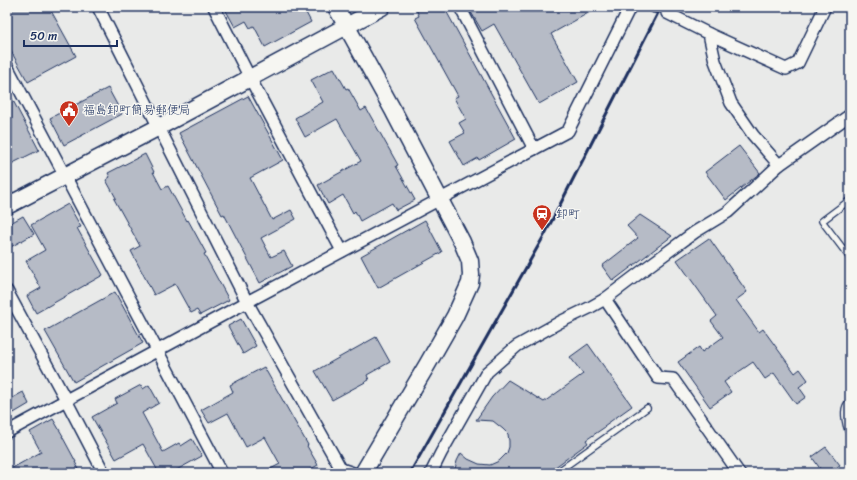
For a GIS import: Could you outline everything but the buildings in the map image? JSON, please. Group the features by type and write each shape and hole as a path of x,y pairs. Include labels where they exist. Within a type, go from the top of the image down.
{"street":[{"path":"98,7 247,302 338,471 353,473"},
{"path":"214,7 342,251"},
{"path":"336,7 394,112 462,242 470,261 471,276 470,283 455,316 363,473"},
{"path":"7,206 159,127 382,7"},
{"path":"460,7 534,149"},
{"path":"7,432 568,131 630,7"},
{"path":"667,13 786,69 798,63 825,7"},
{"path":"709,34 715,61 731,103 753,135 779,165"},
{"path":"7,66 222,473"},
{"path":"431,473 487,372 517,346 605,299 695,232 728,212 779,165 850,115"},
{"path":"7,291 104,473"},
{"path":"605,299 658,378 673,379 739,473"}],"lane":[{"path":"850,200 822,220 850,258"},
{"path":"850,401 845,406 845,419 847,430 850,434"},
{"path":"556,473 647,408"}],"railway":[{"path":"410,473 545,234 661,7"}],"place":[{"name":"福島卸町簡易郵便局","path":"69,127"},
{"name":"卸町","path":"542,231"}]}
